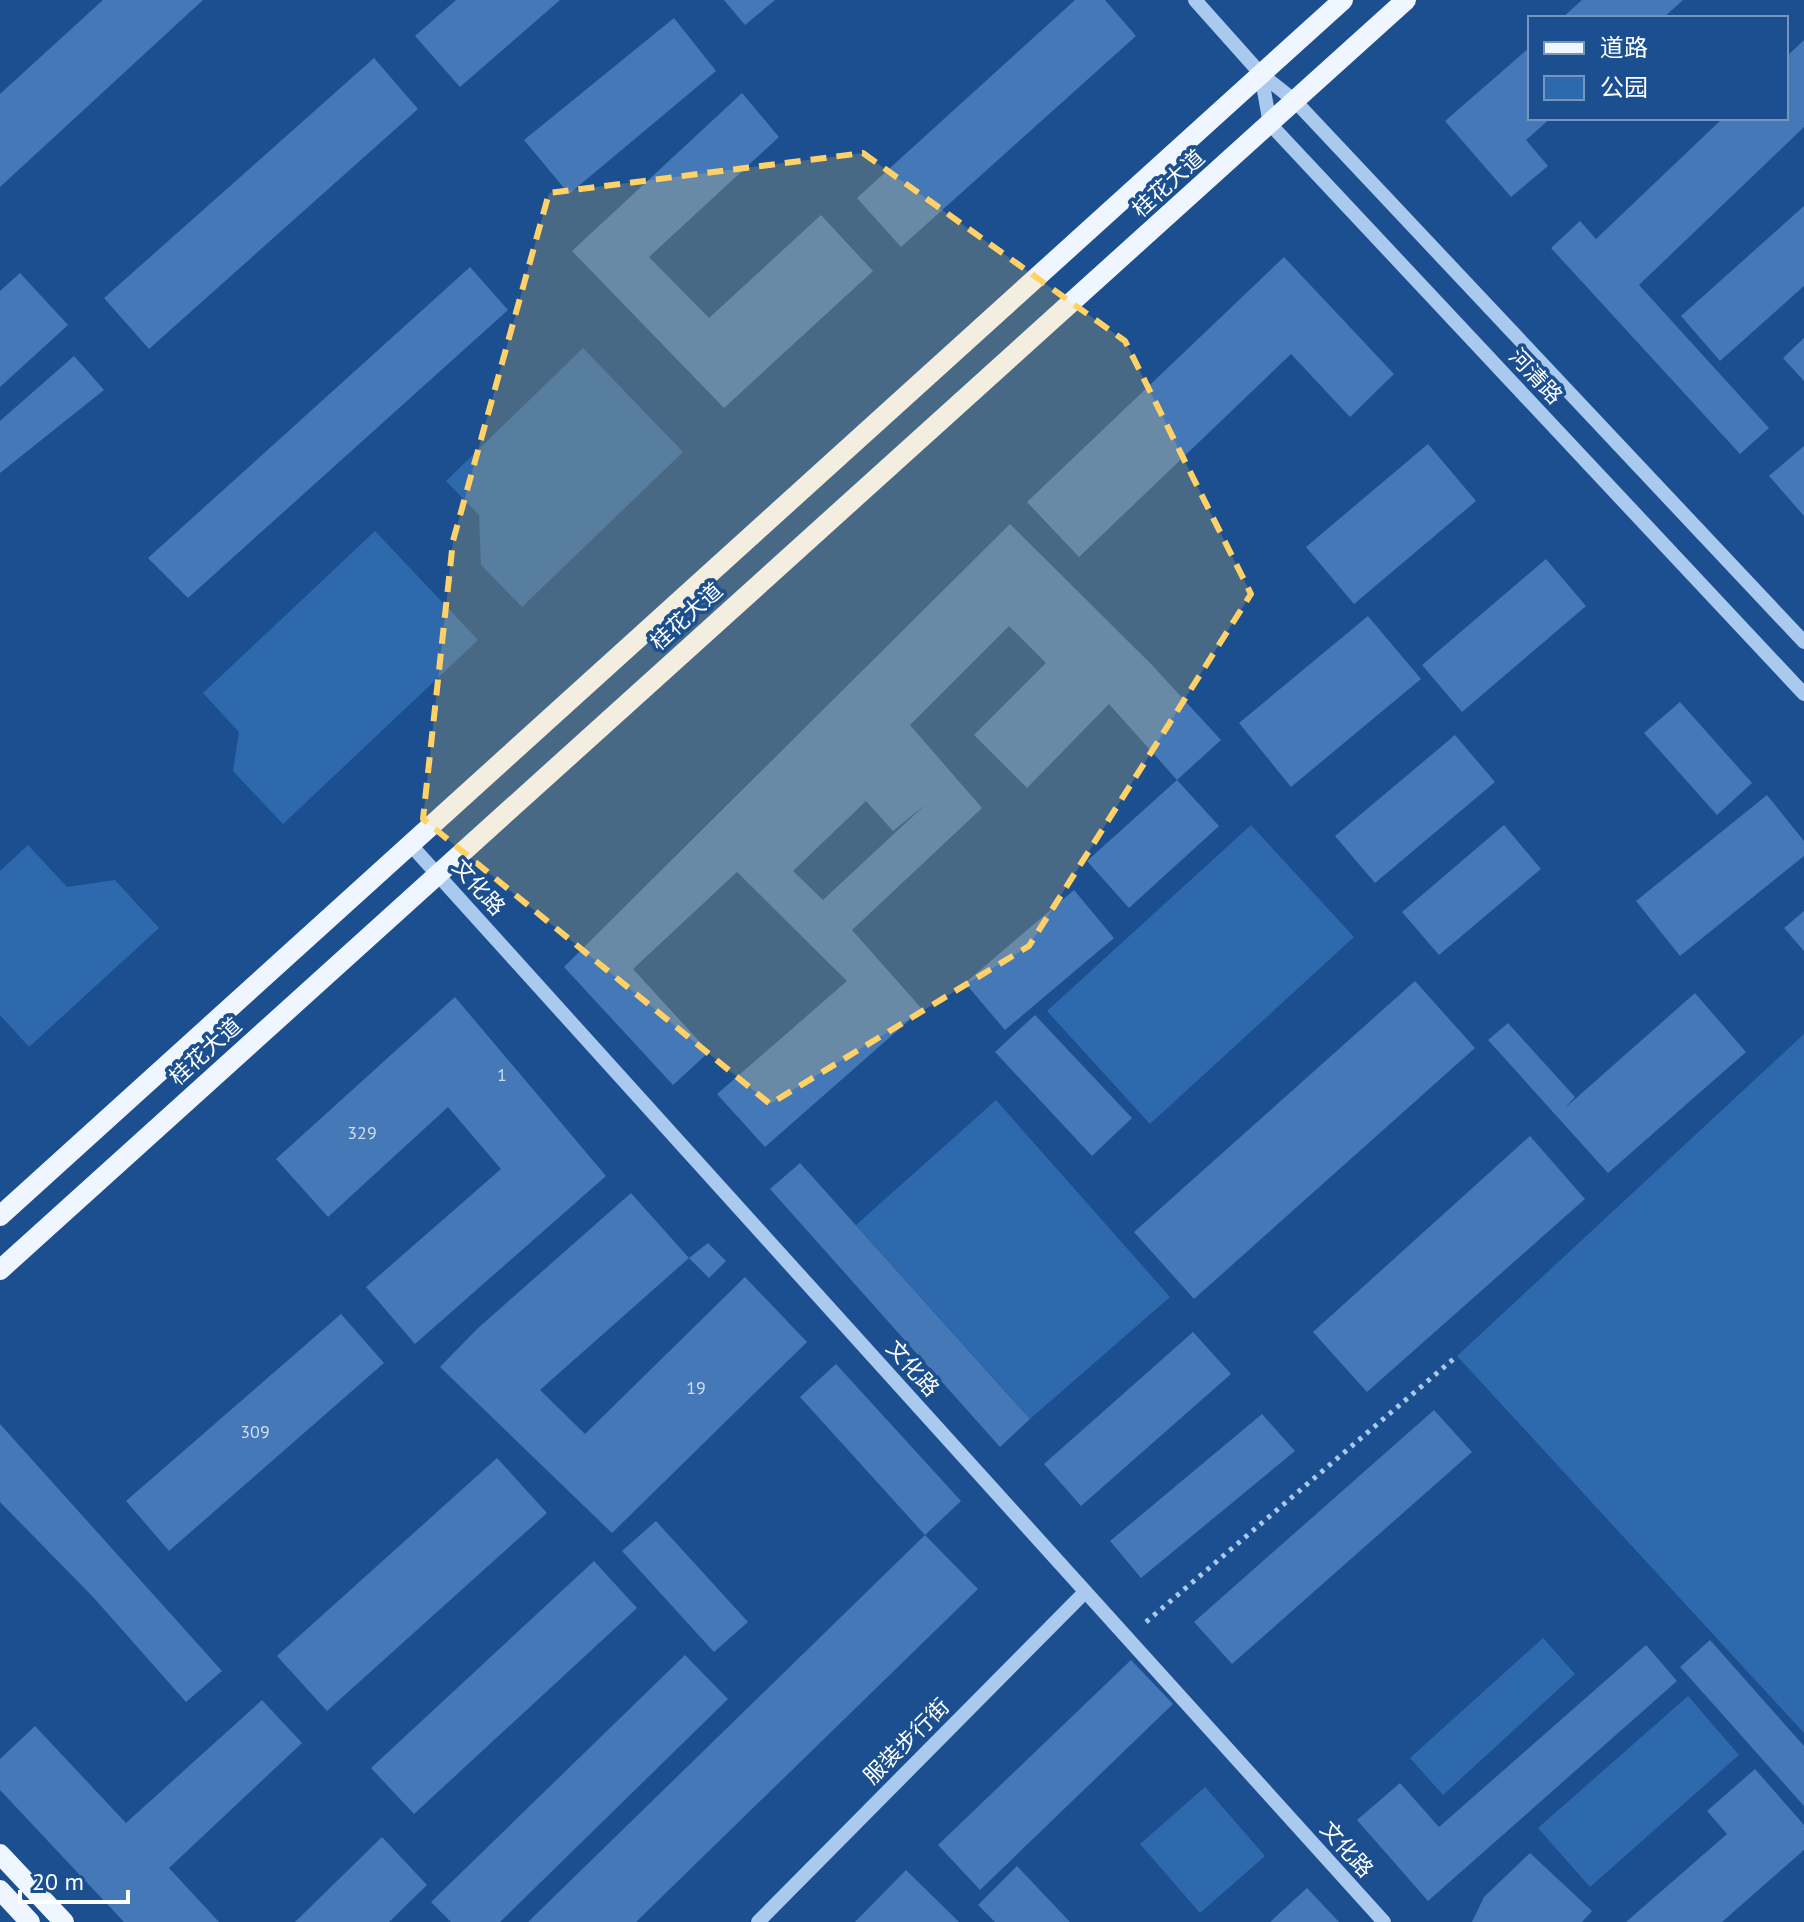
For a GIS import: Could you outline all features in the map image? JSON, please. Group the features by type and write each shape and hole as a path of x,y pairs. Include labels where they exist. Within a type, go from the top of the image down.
{"main road":[{"name":"桂花大道","path":"0,1216 1343,0"},
{"name":"桂花大道","path":"0,1270 436,872 1406,0"},
{"path":"0,1854 64,1922"},
{"path":"0,1890 30,1922"}],"street":[{"name":"河清路","path":"1195,0 1261,74 1295,101 1804,642"},
{"path":"1261,74 1270,124"},
{"name":"河清路","path":"1270,124 1804,694"},
{"name":"文化路","path":"409,843 1384,1922"},
{"name":"服装步行街","path":"758,1922 1085,1592"}],"path":[{"path":"1127,1638 1457,1356"}],"highlighted area":[{"path":"863,153 1125,341 1251,594 1029,946 770,1104 423,819 453,541 549,193"}],"green space":[{"path":"583,348 683,452 522,607 481,565 479,515 446,481"},
{"path":"375,531 478,640 283,824 233,771 239,732 203,693"},
{"path":"1251,825 1354,937 1150,1124 1047,1011"},
{"path":"28,845 67,887 115,880 159,928 29,1047 0,1015 0,871"},
{"path":"1804,1034 1804,1733 1457,1356"},
{"path":"996,1100 1170,1297 1030,1419 856,1225"},
{"path":"1543,1638 1575,1674 1443,1795 1410,1758"},
{"path":"1688,1696 1739,1755 1590,1887 1538,1828"},
{"path":"1205,1787 1265,1856 1200,1913 1140,1844"}],"building":[{"path":"103,0 203,0 0,187 0,94"},
{"path":"456,0 560,0 460,87 415,36"},
{"path":"724,0 775,0 745,25"},
{"path":"1075,0 1105,0 1136,36 901,247 857,198"},
{"path":"1582,0 1683,0 1665,16 1564,16"},
{"path":"674,18 716,71 569,194 524,140"},
{"path":"1804,40 1804,127 1639,285 1769,428 1740,454 1551,248 1580,221 1596,239 1721,120 1788,120 1788,55"},
{"path":"1528,49 1528,120 1549,120 1526,140 1548,166 1511,197 1445,121"},
{"path":"374,58 418,109 149,349 104,298"},
{"path":"742,93 779,137 649,257 709,318 821,215 873,271 724,408 572,251"},
{"path":"1804,206 1804,286 1720,361 1681,316"},
{"path":"1284,257 1394,374 1350,417 1291,354 1079,557 1027,502"},
{"path":"470,267 508,310 188,598 148,558"},
{"path":"20,273 68,325 0,387 0,291"},
{"path":"1804,338 1804,381 1783,358"},
{"path":"74,356 104,390 0,473 0,421"},
{"path":"1428,444 1476,501 1354,604 1306,547"},
{"path":"1804,446 1804,516 1769,476"},
{"path":"1010,524 1152,665 1221,740 1177,780 1109,704 1027,788 974,735 1046,663 1009,626 910,725 982,808 852,930 922,1009 765,1147 717,1094 847,981 737,872 633,969 709,1052 673,1085 564,967","holes":["866,801 893,831 926,804 823,900 793,871"]},
{"path":"1546,559 1586,606 1462,712 1422,665"},
{"path":"1368,616 1421,679 1291,787 1239,723"},
{"path":"1680,702 1752,783 1717,815 1644,733"},
{"path":"1455,735 1495,782 1375,883 1335,836"},
{"path":"1177,780 1219,826 1129,908 1087,861"},
{"path":"1767,795 1804,841 1804,856 1680,956 1636,901"},
{"path":"1504,825 1541,869 1439,955 1402,912"},
{"path":"1074,890 1114,938 1005,1030 965,983"},
{"path":"1804,911 1804,951 1784,928"},
{"path":"1415,981 1475,1048 1194,1299 1134,1232"},
{"path":"1695,993 1746,1052 1608,1173 1488,1040 1508,1023 1575,1097 1565,1108"},
{"path":"455,997 606,1176 415,1344 366,1287 501,1169 448,1107 328,1217 276,1159"},
{"path":"1035,1015 1132,1118 1092,1156 995,1052"},
{"path":"1530,1136 1585,1199 1367,1392 1313,1332"},
{"path":"800,1163 1030,1419 1000,1447 770,1189"},
{"path":"631,1193 689,1258 540,1390 585,1434 745,1277 807,1342 612,1533 440,1367 477,1329"},
{"path":"708,1243 726,1261 709,1278 689,1258"},
{"path":"341,1314 384,1363 169,1551 126,1501"},
{"path":"1193,1332 1231,1374 1081,1506 1044,1464"},
{"path":"836,1364 961,1501 925,1535 800,1397"},
{"path":"1434,1410 1472,1452 1232,1664 1194,1622"},
{"path":"1262,1414 1295,1451 1141,1578 1110,1541"},
{"path":"0,1424 222,1671 186,1702 94,1598 0,1502"},
{"path":"497,1458 547,1513 327,1711 277,1656"},
{"path":"656,1521 748,1622 714,1652 622,1551"},
{"path":"925,1535 978,1589 636,1922 528,1922"},
{"path":"594,1561 637,1608 414,1814 371,1768"},
{"path":"1710,1640 1804,1746 1804,1806 1680,1667"},
{"path":"1646,1645 1677,1681 1428,1901 1357,1820 1400,1783 1439,1827"},
{"path":"685,1655 728,1699 500,1922 451,1922 431,1902"},
{"path":"1131,1660 1173,1704 980,1890 938,1845"},
{"path":"262,1700 302,1743 169,1868 219,1922 124,1922 0,1790 0,1759 35,1726 126,1823"},
{"path":"1755,1769 1804,1825 1804,1850 1722,1922 1626,1922 1727,1834 1707,1811"},
{"path":"382,1837 427,1885 389,1922 295,1922"},
{"path":"1530,1853 1592,1911 1582,1922 1472,1922 1484,1897"},
{"path":"1017,1866 1070,1922 995,1922 978,1905"},
{"path":"906,1870 959,1922 855,1922"},
{"path":"1307,1888 1339,1922 1270,1922"}]}
